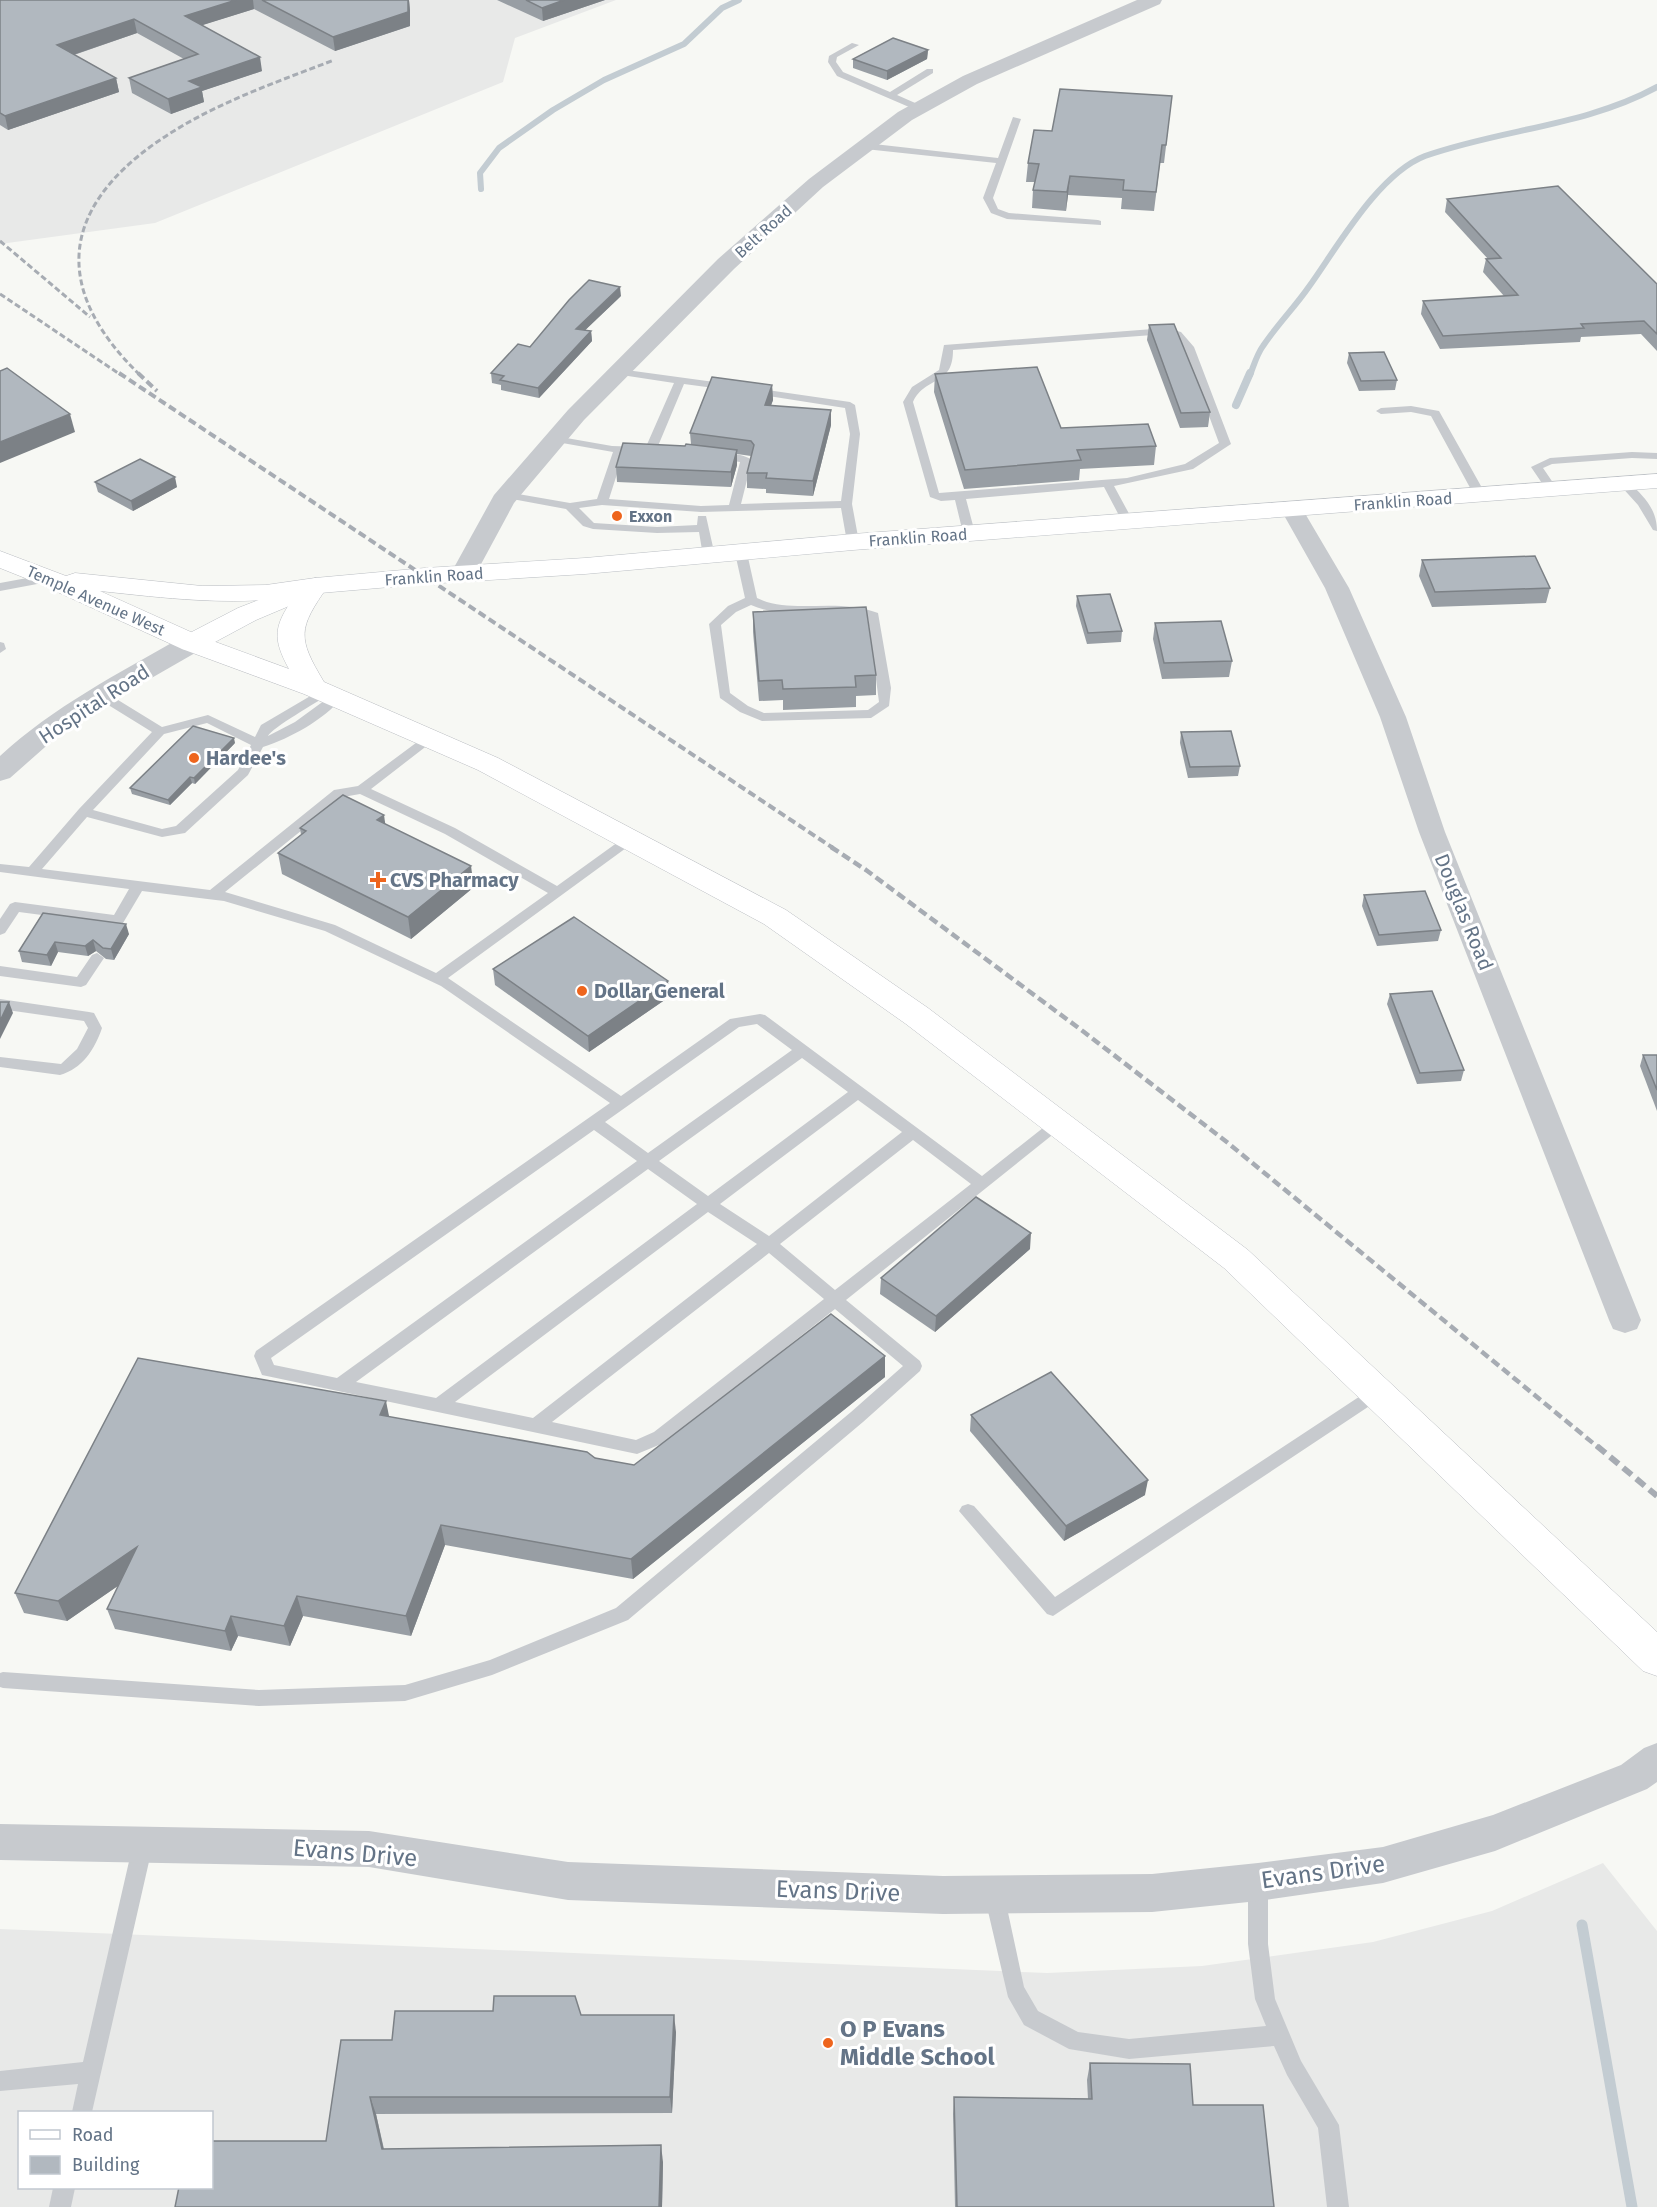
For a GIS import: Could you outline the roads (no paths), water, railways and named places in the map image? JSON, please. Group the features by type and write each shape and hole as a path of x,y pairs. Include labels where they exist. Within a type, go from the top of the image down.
{"main road":[{"name":"Franklin Road","path":"192,643 247,614 315,586 709,556 853,542 1657,481"},
{"name":"Temple Avenue West","path":"0,559 49,578 192,643 325,693 488,764 775,917 917,1016 1236,1259 1657,1658"},
{"path":"49,578 202,594 266,593 315,586"},
{"path":"315,586 295,614 288,637 292,653 325,693"}],"street":[{"name":"Belt Road","path":"464,573 507,495 555,439 726,264 816,183 919,108 970,80 1153,0"},
{"name":"Douglas Road","path":"1292,510 1337,588 1393,717 1436,841 1625,1320"},
{"name":"Hospital Road","path":"0,772 32,744 101,695 192,643"},
{"name":"Evans Drive","path":"0,1842 369,1850 568,1881 943,1895 1152,1893 1258,1882 1383,1865 1496,1833 1634,1777 1657,1760"}],"lane":[{"path":"855,45 833,56 832,62 840,74 919,108"},
{"path":"890,96 930,71"},
{"path":"1016,120 988,198 994,211 1007,216 1098,223"},
{"path":"865,146 1001,161"},
{"path":"1166,331 1177,334 1189,347 1225,444 1189,467 1108,484 960,497 941,498 934,495 908,402 915,390 939,378 949,362 948,347 1166,331"},
{"path":"619,372 850,405 855,434 846,504 853,542"},
{"path":"651,449 680,380"},
{"path":"1380,411 1411,409 1435,413 1480,495"},
{"path":"555,439 620,449 675,451"},
{"path":"602,502 620,449"},
{"path":"1552,490 1537,467 1550,461 1632,455 1657,456"},
{"path":"711,456 746,460 734,508"},
{"path":"1108,484 1127,521"},
{"path":"1625,484 1643,503 1657,528"},
{"path":"507,495 570,506 602,502 701,509 846,504"},
{"path":"960,497 969,533"},
{"path":"570,506 587,524 593,526 665,531 704,528"},
{"path":"701,509 709,556"},
{"path":"741,553 751,600"},
{"path":"0,587 49,578"},
{"path":"751,600 770,608 843,609 865,611 874,616 885,688 885,703 871,714 762,717 744,709 724,695 716,624 732,609 751,600"},
{"path":"34,870 84,812 160,731 208,719 258,744 291,731 325,693"},
{"path":"101,695 160,731"},
{"path":"213,895 339,793 362,790 428,738"},
{"path":"84,812 162,833 180,830 243,772 258,744"},
{"path":"362,790 450,831 557,892"},
{"path":"437,979 630,840"},
{"path":"0,868 34,870 213,895 330,928 437,979 621,1103"},
{"path":"0,930 15,907 115,926 138,885"},
{"path":"0,971 81,982 97,958"},
{"path":"0,1004 89,1017 95,1028 93,1037 69,1067 60,1070 0,1062"},
{"path":"981,1183 760,1019 735,1023 262,1356 268,1371 637,1447 660,1437 1058,1124"},
{"path":"339,1385 802,1050"},
{"path":"438,1406 858,1092"},
{"path":"3,1680 259,1698 405,1693 492,1667 622,1614 857,1417 914,1366 769,1244 708,1204 594,1122"},
{"path":"535,1426 913,1132"},
{"path":"968,1511 1053,1608 1377,1392"},
{"path":"82,2111 143,1844"},
{"path":"1258,1882 1258,1944 1265,1999 1294,2068 1328,2125 1338,2207"},
{"path":"994,1894 1015,1990 1031,2018 1076,2042 1129,2049 1280,2035"},
{"path":"0,2081 91,2072"},
{"path":"60,2207 64,2189"}],"waterway":[{"path":"481,189 480,173 499,148 553,110 604,80 684,44 722,8 739,0"},
{"path":"1250,375 1263,346 1303,295 1345,233 1375,195 1408,165 1425,156 1454,147 1601,110 1657,87"},
{"path":"1236,405 1250,373"},
{"path":"1582,1925 1632,2207"}],"railway":[{"path":"139,374 112,344 92,313 81,283 79,253 85,224 100,196 124,168 177,129 220,106 334,60"},
{"path":"0,241 90,317"},
{"path":"0,294 121,375"},
{"path":"119,373 833,848"},
{"path":"139,374 157,391"},
{"path":"831,847 866,870 1084,1032 1228,1143 1599,1448"},
{"path":"1597,1446 1657,1496"}],"place":[{"name":"Exxon","path":"617,516"},
{"name":"Hardee's","path":"194,758"},
{"name":"CVS Pharmacy","path":"378,880"},
{"name":"Dollar General","path":"582,991"},
{"name":"O P Evans Middle School","path":"828,2043"}]}
